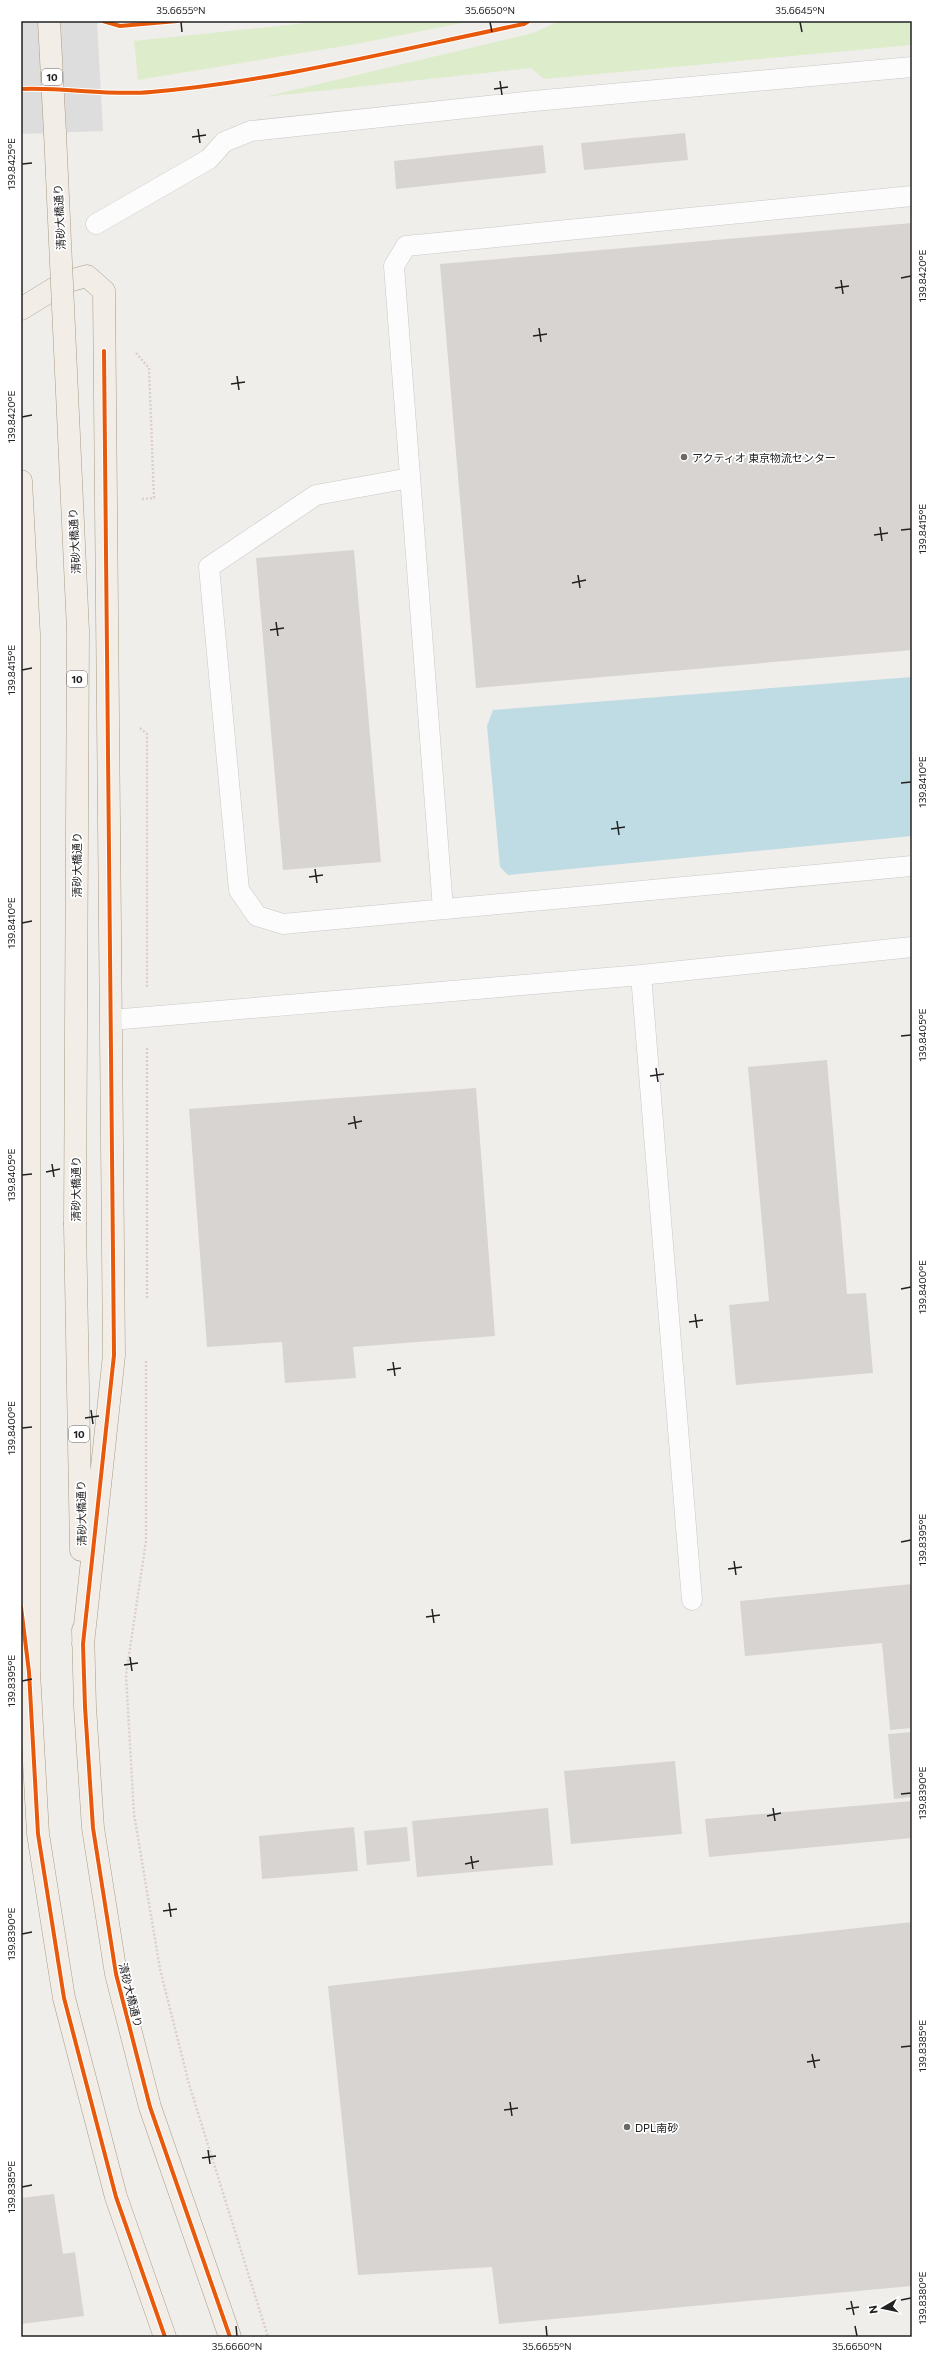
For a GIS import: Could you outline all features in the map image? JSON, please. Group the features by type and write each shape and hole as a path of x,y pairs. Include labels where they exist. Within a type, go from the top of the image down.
{"main road":[{"name":"清砂大橋通り","path":"49,21 78,631 75,1225 84,1707 93,1828 116,1974 150,2107 230,2337"},
{"path":"21,310 64,282 87,276 104,291 114,1355 83,1644"},
{"path":"21,481 28,634 30,1231 29,1672 38,1834 64,1998 116,2198 165,2337"},
{"path":"21,1607 29,1672"}],"lane":[{"path":"96,224 209,159 224,142 251,132 534,101 912,67"},
{"path":"443,909 394,266 406,246 912,196"},
{"path":"410,478 316,495 209,567 240,890 257,916 283,924 912,866"},
{"path":"111,1020 641,975 912,947"},
{"path":"641,975 692,1600"}],"path":[{"path":"134,351 149,368 154,498 142,498"},
{"path":"139,727 147,734 146,1303"},
{"path":"146,1359 146,1541 126,1675 134,1814 160,1970 186,2069 268,2337"}],"green space":[{"path":"326,21 472,21 356,44 138,80 134,41"},
{"path":"559,21 912,21 912,45 544,79 531,68 264,97 533,33"}],"water":[{"path":"912,677 912,836 508,875 500,867 487,726 493,710"}],"pier":[{"path":"21,21 97,21 103,131 21,134"}],"building":[{"path":"685,133 688,160 584,170 581,143"},
{"path":"543,145 546,173 396,189 394,161"},
{"name":"アクティオ 東京物流センター","path":"912,223 912,650 476,688 440,264"},
{"path":"354,550 381,862 283,870 256,558"},
{"path":"827,1060 847,1294 866,1293 873,1373 736,1385 729,1305 769,1301 748,1067"},
{"path":"476,1088 495,1336 353,1347 356,1378 285,1383 282,1342 207,1347 189,1109"},
{"path":"912,1584 912,1728 890,1730 882,1643 745,1656 740,1601"},
{"path":"912,1732 912,1797 894,1799 888,1734"},
{"path":"675,1761 682,1834 571,1844 564,1771"},
{"path":"912,1801 912,1838 709,1857 705,1819"},
{"path":"548,1808 553,1865 417,1877 412,1821"},
{"path":"354,1827 358,1871 262,1879 259,1836"},
{"path":"407,1827 410,1861 367,1865 364,1831"},
{"name":"DPL南砂","path":"912,1922 912,2286 499,2324 492,2267 358,2275 328,1986"},
{"path":"54,2194 63,2254 75,2252 84,2316 21,2324 21,2198"}],"cycle path":[{"path":"103,21 120,26 177,21"},
{"path":"21,89 135,93 198,87 339,63 524,24 529,21"},
{"path":"104,351 114,1355 83,1644 85,1707 93,1828 116,1974 150,2107 230,2337"},
{"path":"21,1607 29,1672 38,1834 64,1998 116,2197 165,2337"}],"place":[{"name":"アクティオ 東京物流センター","path":"684,457"},
{"name":"DPL南砂","path":"627,2127"}]}
